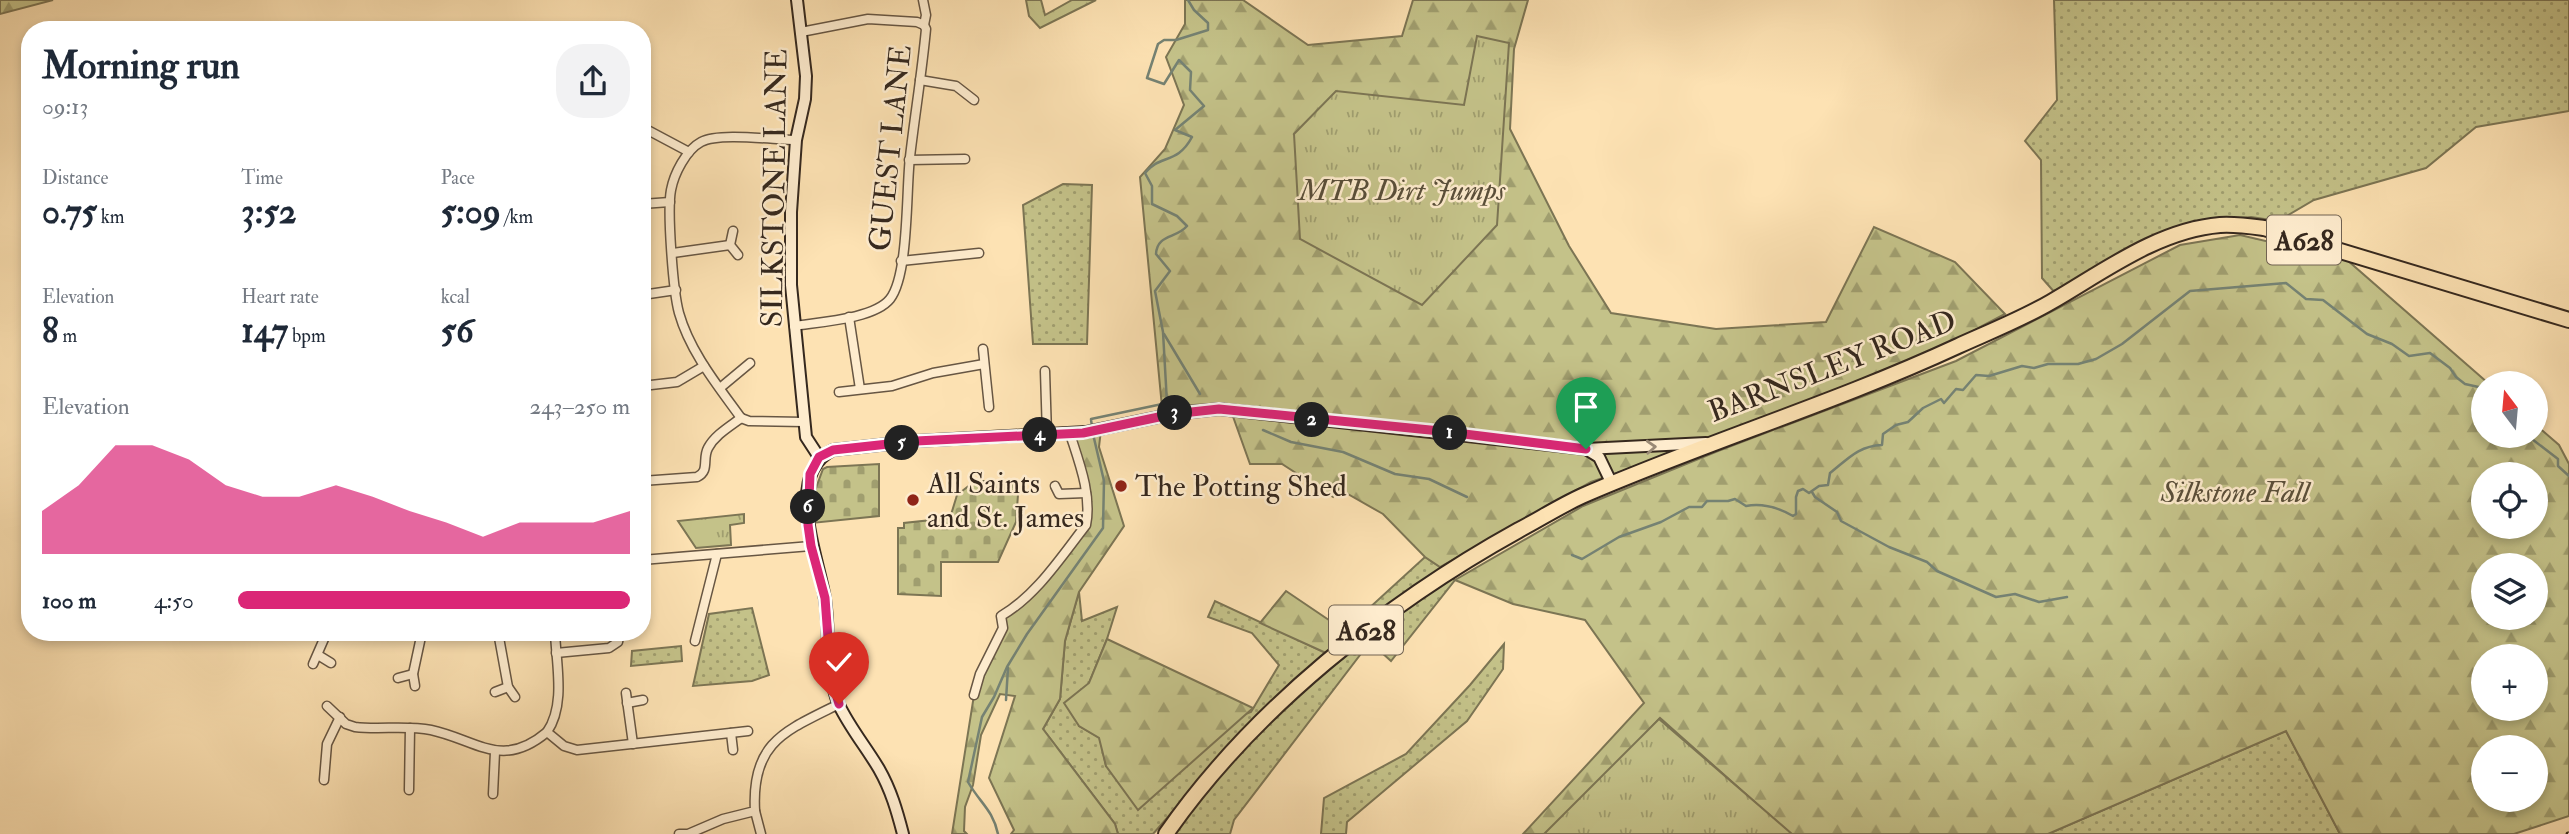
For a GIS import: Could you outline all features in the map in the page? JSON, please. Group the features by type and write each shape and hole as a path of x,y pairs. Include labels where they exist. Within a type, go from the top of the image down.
{"highway":[{"name":"BARNSLEY ROAD","path":"1715,443 1955,348 2048,303 2150,245 2185,232 2217,225 2237,224 2264,228 2569,320"},
{"name":"A628","path":"1166,834 1219,768 1263,721 1344,647 1398,605 1466,560 1578,498 1715,443"}],"street":[{"name":"SILKSTONE LANE","path":"797,0 806,86 796,140 791,248 794,326 806,437 819,457"},
{"path":"923,0 926,15 924,25"},
{"name":"GUEST LANE","path":"794,326 876,310 890,300 899,281 909,160 926,30 924,25 917,22 868,19 801,32"},
{"path":"919,80 956,86 974,100"},
{"path":"964,92 970,84"},
{"path":"651,132 689,152"},
{"path":"796,140 710,138 700,142 689,152 674,181 670,202 679,313 704,366 741,418 749,421 804,422"},
{"path":"909,160 954,154 965,159"},
{"path":"651,203 670,202"},
{"path":"730,245 733,231"},
{"path":"966,244 967,254"},
{"path":"673,253 730,245"},
{"path":"730,245 738,255"},
{"path":"901,261 979,253"},
{"path":"651,294 676,290"},
{"path":"849,317 860,389"},
{"path":"983,349 989,407"},
{"path":"720,388 750,363"},
{"path":"839,392 892,386 933,373 984,364"},
{"path":"651,385 684,379 704,366"},
{"path":"662,371 663,383"},
{"path":"1045,371 1047,435"},
{"name":"BARNSLEY ROAD","path":"819,457 833,450 916,441 1070,434 1173,414 1219,409 1586,449 1715,443"},
{"path":"651,480 703,475 707,450 713,440 741,418"},
{"path":"974,695 980,674 1003,628 996,615 1015,608 1044,578 1086,525 1086,493 1070,434"},
{"path":"1586,449 1600,457 1612,484"},
{"path":"819,457 810,474 808,525 825,598 831,678 839,704 893,797 903,834"},
{"path":"1058,494 1086,493"},
{"path":"651,559 811,546"},
{"path":"695,641 718,554"},
{"path":"688,628 698,629"},
{"path":"313,664 323,641"},
{"path":"415,686 413,674 420,641"},
{"path":"500,641 508,687 515,697"},
{"path":"327,706 355,727 430,730 495,752 513,750 533,743 547,732 555,712 558,693 555,641"},
{"path":"556,653 609,648 618,641"},
{"path":"318,655 331,663"},
{"path":"398,678 413,674"},
{"path":"495,692 508,687"},
{"path":"633,744 627,698 643,700"},
{"path":"761,834 755,811 755,778 769,747 789,729 839,704"},
{"path":"324,780 330,762 327,744 340,717"},
{"path":"409,790 410,728"},
{"path":"547,732 564,746 576,750 748,731"},
{"path":"731,733 733,750"},
{"path":"493,794 495,752"},
{"path":"410,771 420,771"},
{"path":"494,775 506,775"},
{"path":"679,834 688,834 723,819 755,811"}],"green space":[{"path":"0,0 53,0 0,14"},
{"path":"1026,0 1041,0 1045,15 1072,0 1096,0 1040,28 1029,16"},
{"path":"1185,0 1243,0 1308,45 1402,36 1413,0 1528,0 1514,49 1510,129 1569,246 1611,313 1716,329 1826,322 1874,227 1955,262 2005,314 1950,343 1848,385 1664,457 1591,482 1440,567 1425,557 1383,514 1339,489 1333,497 1282,464 1250,464 1231,411 1224,403 1162,407 1140,177 1165,149 1184,105 1166,57 1185,24"},
{"path":"2054,0 2569,0 2569,111 2476,127 2426,168 2314,200 2278,221 2251,217 2218,220 2056,294 2042,278 2041,160 2025,141 2057,100"},
{"name":"MTB Dirt Jumps","path":"1477,36 1509,43 1497,225 1422,305 1300,239 1294,134 1336,91 1464,105"},
{"path":"1063,184 1092,185 1087,344 1033,344 1023,205"},
{"name":"Silkstone Fall","path":"2240,235 2347,260 2474,371 2471,371 2471,448 2548,448 2548,435 2559,445 2569,464 2569,816 2514,834 2340,834 2286,731 2048,834 1791,834 1660,718 1551,834 1523,834 1644,703 1585,620 1513,604 1455,580 1583,506 1718,451 1956,361 2180,245"},
{"path":"1101,430 1099,447 1124,526 1079,592 1065,641 1060,699 1043,729 1115,824 1118,834 1011,834 1014,830 989,778 1015,696 1000,694 981,735 973,785 965,807 964,831 967,834 952,834 974,695 1003,628 1001,616 1015,608 1086,525 1088,515 1070,434"},
{"path":"879,464 879,516 812,523 813,496 823,469"},
{"path":"975,481 1019,481 1016,522 998,562 941,562 941,596 898,594 898,528 904,528 904,523 950,518 957,495"},
{"path":"744,514 744,523 730,525 731,545 696,548 678,521"},
{"path":"1425,557 1455,580 1391,661 1370,642 1234,820 1230,834 1171,834 1224,769 1270,720 1345,650 1355,621"},
{"path":"1286,591 1351,635 1326,653 1260,623"},
{"path":"1079,592 1082,621 1117,607 1089,683 1079,726 1100,738 1106,766 1251,712 1279,665 1252,633 1208,617 1215,601 1326,653 1239,736 1153,834 1118,834 1115,824 1043,729 1060,699 1065,641"},
{"path":"752,608 769,675 752,681 693,686 709,614"},
{"path":"1107,639 1253,708 1138,810 1106,766 1099,738 1079,726 1064,703 1089,683"},
{"path":"1504,644 1503,669 1467,721 1347,822 1346,834 1321,834 1324,798 1406,754"},
{"path":"681,646 682,661 631,666 632,651"},
{"path":"1659,719 1792,834 1544,834"},
{"path":"2286,731 2340,834 2048,834"}],"waterway":[{"path":"1092,428 1091,419 1167,403 1163,332 1155,291 1170,271 1156,254 1163,240 1187,226 1177,216 1152,204 1152,186 1145,173 1186,146 1192,137 1175,130 1204,106 1190,90 1191,72 1179,60 1164,84 1147,78 1158,44 1164,40 1176,40 1208,30 1208,23 1188,0"},
{"path":"1572,555 1582,559 1619,537 1661,522 1689,507 1702,507 1707,501 1735,499 1746,506 1770,507 1793,516 1796,514 1798,491 1803,489 1809,493 1819,486 1828,485 1830,473 1848,458 1866,448 1882,445 1883,434 1896,425 1908,422 1923,408 1941,399 1944,403 1956,389 1963,390 1976,375 1989,376 2022,366 2034,368 2048,364 2078,364 2096,359 2122,344 2190,291 2286,283 2306,299 2323,300 2367,334 2392,344 2409,356 2430,353 2450,368 2456,377 2471,385"},
{"path":"1164,334 1200,394"},
{"path":"1263,430 1291,442 1343,452 1395,474 1429,479 1467,497"},
{"path":"998,834 989,813 968,782 982,717 1027,634 1103,528 1104,481 1093,434"},
{"path":"2544,448 2558,459 2558,466 2569,476"},
{"path":"1812,492 1837,512 1841,521 1889,547 1927,562 1937,571 1996,597 2015,594 2039,602 2067,597"},
{"path":"1006,700 1008,668"}],"place":[{"name":"The Potting Shed","path":"1121,486"},
{"name":"All Saints and St. James","path":"913,500"}],"route":[{"path":"839,704 831,678 825,598 808,525 810,474 819,457 833,450 916,441 1083,433 1173,414 1219,409 1586,449"}]}
